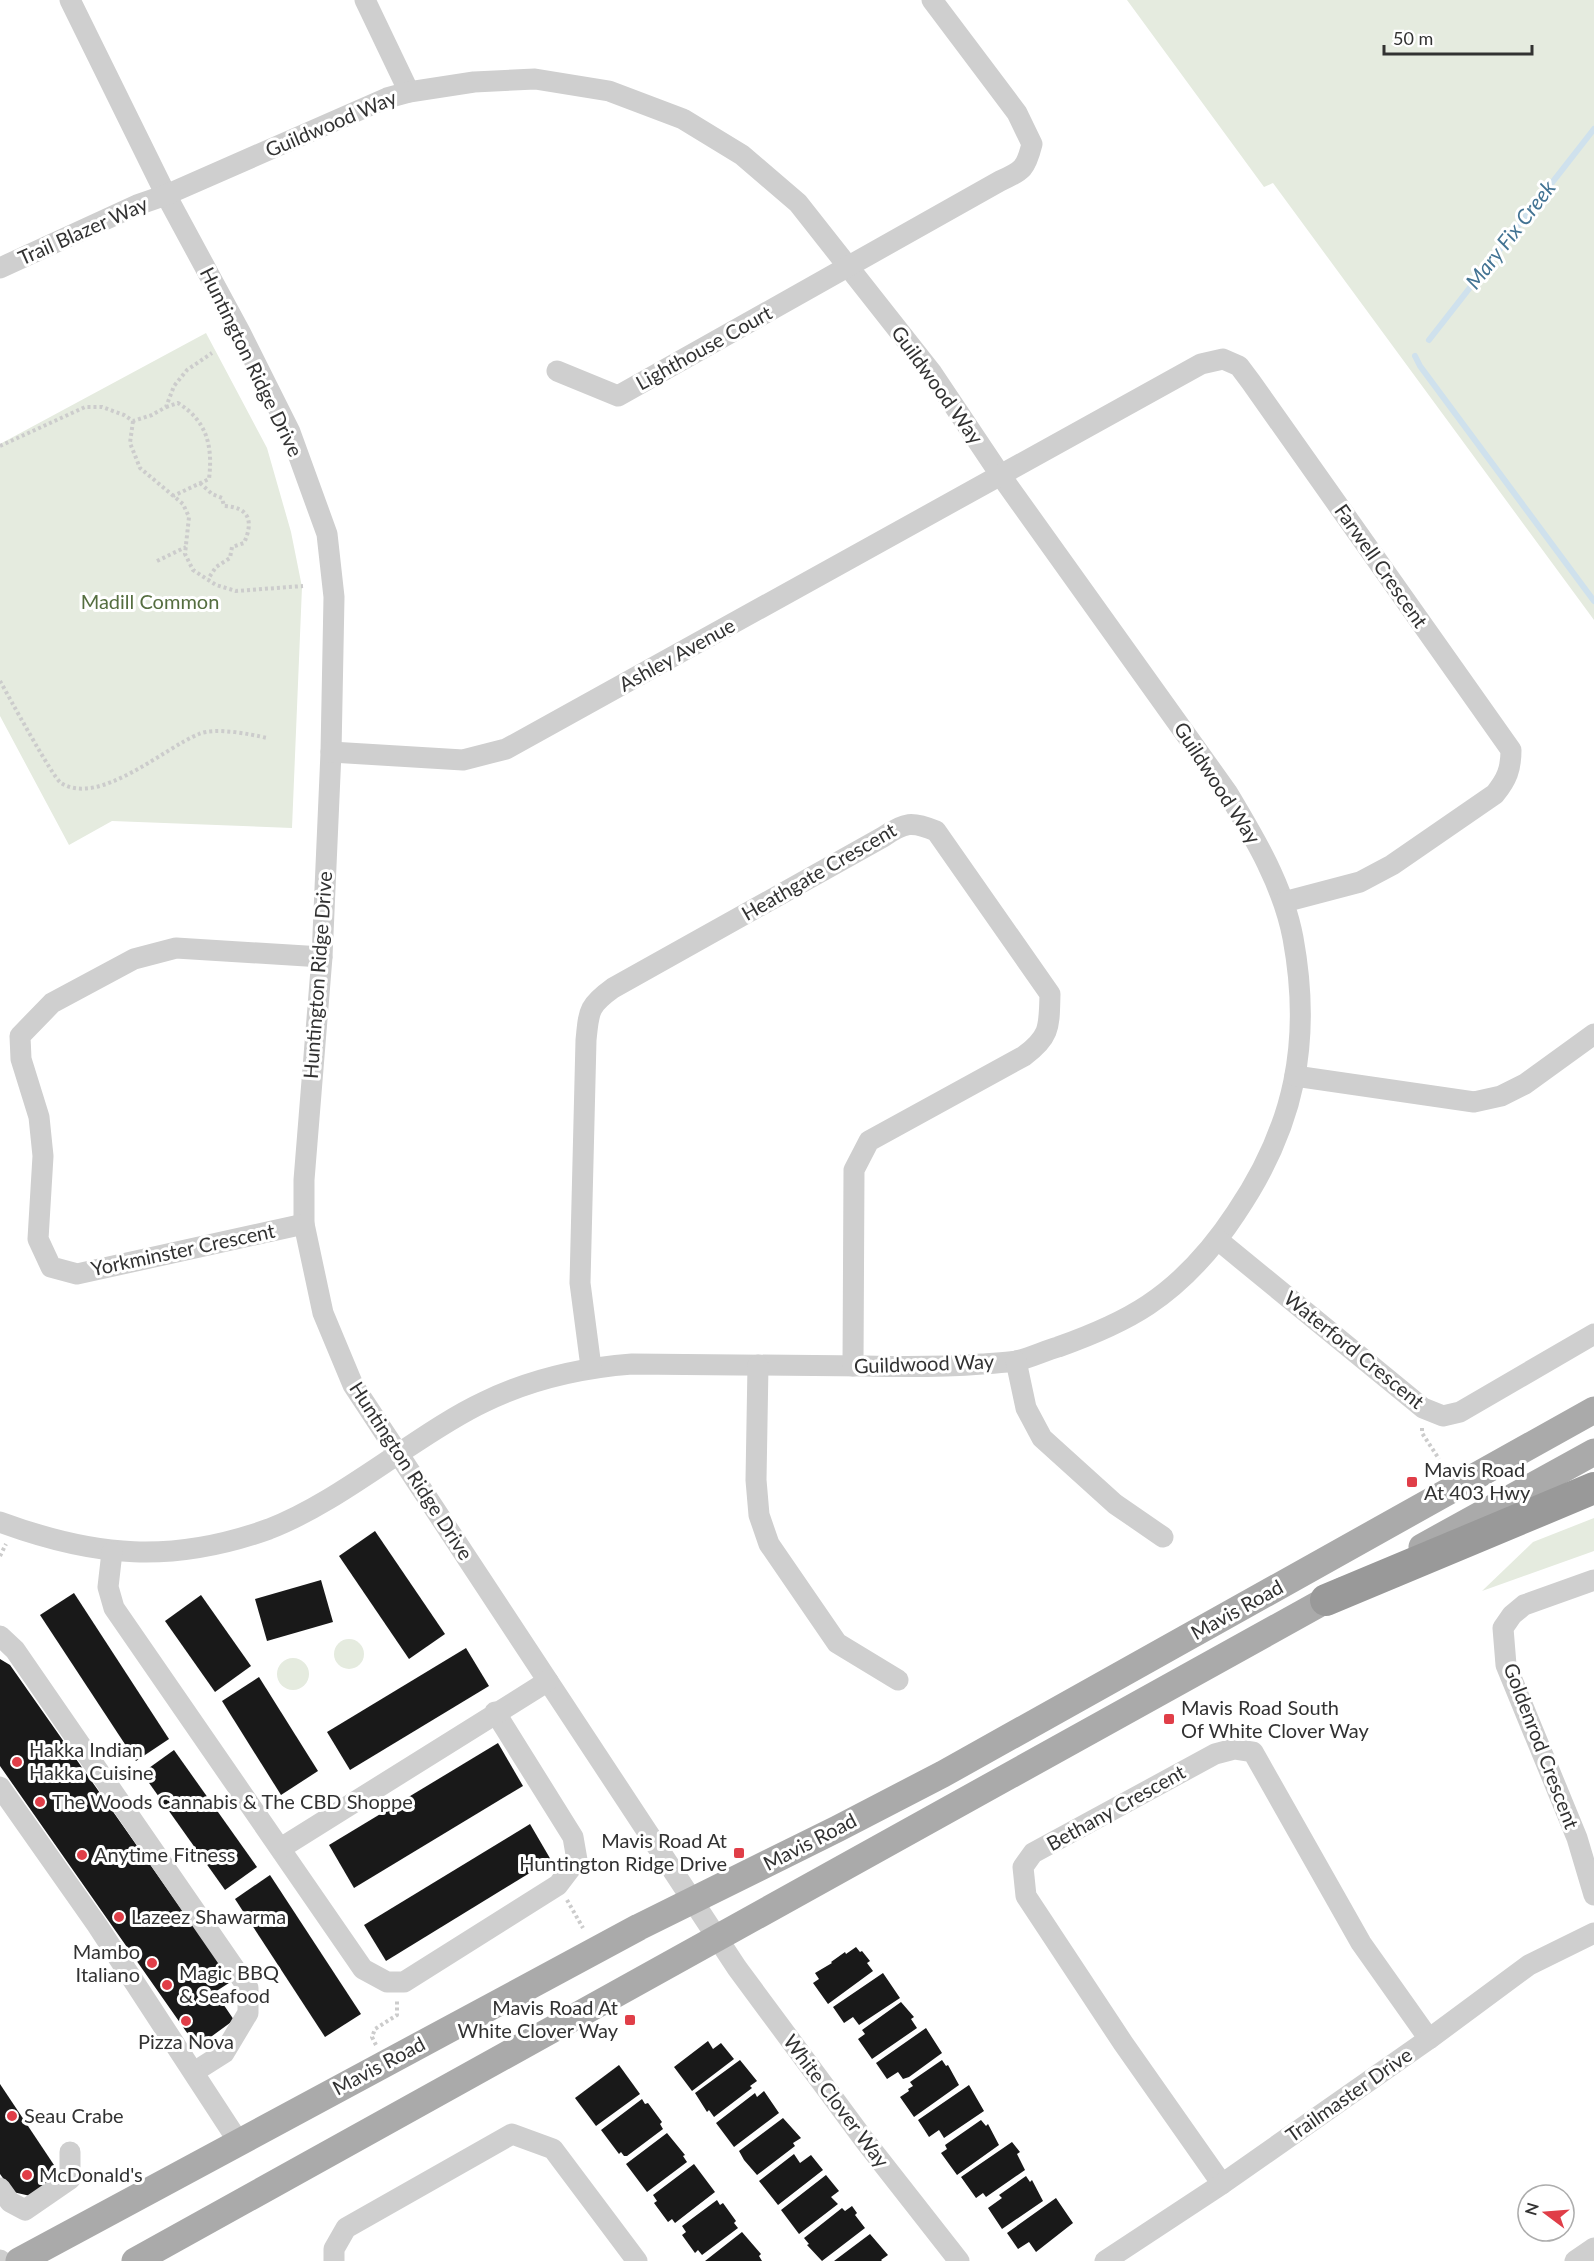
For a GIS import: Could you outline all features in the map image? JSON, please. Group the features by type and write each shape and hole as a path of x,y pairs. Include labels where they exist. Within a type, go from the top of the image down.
{"highway":[{"path":"1326,1600 1594,1488"}],"main road":[{"name":"Mavis Road","path":"19,2261 629,1932 943,1774 1594,1410"},
{"name":"Mavis Road","path":"135,2261 1594,1452"}],"street":[{"name":"Huntington Ridge Drive","path":"70,0 166,195 240,332 290,432 327,534 334,597 331,752 322,957 304,1168 304,1224 323,1313 353,1385 692,1901"},
{"path":"365,0 409,92"},
{"path":"848,267 1000,181 1019,173 1028,162 1032,144 1017,113 932,0"},
{"name":"Guildwood Way","path":"0,1522 42,1538 112,1552 172,1551 225,1542 271,1528 331,1498 483,1402 537,1380 591,1367 632,1364 944,1367 1016,1361 1092,1335 1149,1305 1186,1275 1218,1240 1250,1192 1275,1146 1295,1076 1300,1023 1299,983 1293,935 1284,902 1258,845 1227,792 1001,476 932,373 798,203 742,155 683,119 609,91 535,79 474,82 409,92 387,98 166,195"},
{"name":"Trail Blazer Way","path":"0,268 136,205 166,195"},
{"name":"Lighthouse Court","path":"557,371 618,396 848,267"},
{"name":"Farwell Crescent","path":"1001,476 1202,364 1223,358 1239,366 1511,750 1511,768 1507,779 1496,794 1392,865 1360,882 1284,902"},
{"name":"Ashley Avenue","path":"331,752 463,760 506,749 1001,476"},
{"name":"Heathgate Crescent","path":"591,1367 580,1283 586,1040 589,1011 597,1000 613,988 903,824 920,824 936,831 1050,994 1049,1023 1041,1044 1024,1056 869,1141 854,1170 852,1366"},
{"name":"Yorkminster Crescent","path":"304,1224 77,1274 51,1266 38,1239 43,1156 39,1117 21,1059 20,1036 52,1003 134,959 176,948 322,957"},
{"path":"1295,1076 1474,1102 1501,1096 1525,1084 1594,1034"},
{"name":"Waterford Crescent","path":"1218,1240 1423,1408 1443,1416 1460,1412 1594,1334"},
{"path":"1016,1361 1026,1408 1042,1438 1115,1504 1163,1537"},
{"path":"758,1365 756,1480 759,1515 769,1544 837,1643 898,1680"},
{"path":"112,1552 108,1587 114,1608 363,1969 387,1982 404,1982 558,1885 578,1860 573,1837 495,1712"},
{"name":"Goldenrod Crescent","path":"1594,1580 1524,1605 1512,1615 1503,1628 1506,1665 1577,1838 1594,1895"},
{"path":"0,1636 15,1650 248,1988 248,2013 224,2053 194,2072"},
{"path":"281,1848 495,1712 548,1681"},
{"name":"Bethany Crescent","path":"1222,2184 1122,2043 1026,1896 1023,1868 1033,1853 1215,1754 1234,1749 1253,1752 1361,1943 1429,2039"},
{"path":"0,1787 97,1925 238,2141"},
{"name":"White Clover Way","path":"692,1901 717,1939 865,2141 959,2261"},
{"name":"Trailmaster Drive","path":"1106,2261 1222,2184 1429,2039 1529,1965 1594,1933"},
{"path":"334,2261 334,2249 346,2228 512,2134 553,2149 637,2261"},
{"path":"0,2188 10,2202 25,2210 70,2180 70,2152"},
{"path":"1575,2261 1594,2248"}],"path":[{"path":"166,407 174,386 187,370 212,353"},
{"path":"0,446 85,407 102,408 133,421 178,403 193,412 202,423 212,458 209,479 173,496"},
{"path":"133,421 130,443 140,468 183,504 189,517 185,554 193,570 216,585 236,591 303,586"},
{"path":"200,483 212,494 222,498 224,506 236,506 245,513 250,523 244,543 232,547 230,558 216,567 208,579"},
{"path":"157,561 186,547"},
{"path":"1,684 60,783 79,789 111,783 201,733 239,732 267,738"},
{"path":"1423,1408 1422,1433 1439,1458"},
{"path":"558,1885 583,1928"},
{"path":"376,2045 372,2037 375,2029 397,2015 397,1997 392,1982"}],"green space":[{"path":"1127,0 1594,0 1594,620 1273,183 1264,187"},
{"name":"Madill Common","path":"206,333 267,448 291,532 302,587 292,828 112,821 69,845 0,716 0,444"},
{"path":"1594,1518 1594,1551 1482,1591 1533,1542"},
{"path":"349,1639 359,1644 364,1654 359,1664 349,1669 339,1664 334,1654 339,1644"},
{"path":"293,1658 304,1663 309,1674 304,1685 293,1690 282,1685 277,1674 282,1663"}],"building":[{"path":"375,1531 445,1634 409,1659 339,1556"},
{"path":"321,1580 333,1622 267,1641 255,1599"},
{"path":"74,1593 169,1739 136,1761 40,1615"},
{"path":"201,1595 251,1666 215,1692 165,1621"},
{"path":"466,1648 489,1686 350,1770 327,1732"},
{"path":"0,1659 10,1665 232,1981 215,1992 234,2020 197,2047 0,1766"},
{"path":"259,1677 318,1771 281,1795 222,1701"},
{"path":"498,1743 523,1786 354,1888 329,1845"},
{"path":"174,1750 257,1867 225,1890 142,1773"},
{"path":"530,1824 551,1860 386,1961 364,1925"},
{"path":"270,1875 361,2014 325,2037 235,1899"},
{"path":"856,1947 870,1961 867,1963 873,1971 828,2004 813,1983 819,1979 815,1973"},
{"path":"883,1973 900,1998 859,2025 853,2017 844,2023 833,2007"},
{"path":"901,2002 914,2017 911,2019 917,2028 872,2059 858,2039 865,2034 862,2030"},
{"path":"926,2028 942,2053 909,2077 903,2079 898,2072 887,2079 876,2063"},
{"path":"708,2041 713,2049 721,2043 734,2059 692,2091 674,2067"},
{"path":"740,2060 757,2081 750,2086 752,2088 714,2117 709,2110 707,2112 695,2093"},
{"path":"942,2060 946,2066 948,2065 959,2085 914,2117 900,2097 913,2086 910,2082"},
{"path":"619,2065 640,2094 596,2126 575,2098"},
{"path":"0,2084 64,2180 39,2198 13,2192 0,2174"},
{"path":"969,2085 984,2111 944,2138 939,2130 929,2137 918,2120"},
{"path":"764,2091 779,2113 734,2147 716,2123 755,2093 757,2097"},
{"path":"642,2099 645,2104 648,2103 662,2122 660,2124 663,2129 624,2156 621,2152 619,2154 601,2130"},
{"path":"783,2118 801,2138 793,2143 795,2146 757,2175 739,2151"},
{"path":"981,2120 986,2126 988,2124 999,2145 957,2175 941,2153 947,2149 945,2145"},
{"path":"667,2133 685,2155 683,2156 687,2162 647,2192 626,2164"},
{"path":"1012,2142 1020,2152 1017,2154 1025,2170 986,2197 983,2193 976,2198 961,2177"},
{"path":"794,2154 800,2163 811,2155 823,2170 778,2205 759,2181"},
{"path":"694,2164 715,2192 675,2223 672,2219 668,2222 654,2203 657,2201 653,2195"},
{"path":"826,2175 839,2191 831,2197 838,2204 799,2234 781,2210"},
{"path":"1026,2176 1030,2182 1032,2180 1043,2201 1002,2229 988,2208 1002,2198 999,2195"},
{"path":"1056,2198 1073,2223 1036,2252 1029,2242 1018,2249 1007,2233"},
{"path":"717,2200 720,2205 723,2203 736,2221 734,2223 738,2228 702,2255 698,2250 695,2253 682,2235 686,2232 682,2226"},
{"path":"852,2206 857,2213 855,2215 865,2228 822,2261 807,2245 809,2244 804,2238 842,2208 845,2211"},
{"path":"742,2232 761,2254 759,2256 762,2261 705,2261"},
{"path":"870,2234 888,2255 882,2261 834,2261"}],"waterway":[{"name":"Mary Fix Creek","path":"1429,340 1594,129"},
{"path":"1415,356 1420,366 1594,601"}],"place":[{"name":"Mavis Road At 403 Hwy","path":"1412,1482"},
{"name":"Mavis Road South Of White Clover Way","path":"1169,1719"},
{"name":"Hakka Indian Hakka Cuisine","path":"17,1762"},
{"name":"The Woods Cannabis & The CBD Shoppe","path":"40,1802"},
{"name":"Mavis Road At Huntington Ridge Drive","path":"739,1853"},
{"name":"Anytime Fitness","path":"82,1855"},
{"name":"Lazeez Shawarma","path":"119,1917"},
{"name":"Mambo Italiano","path":"152,1963"},
{"name":"Magic BBQ & Seafood","path":"167,1985"},
{"name":"Mavis Road At White Clover Way","path":"630,2020"},
{"name":"Pizza Nova","path":"186,2021"},
{"name":"Seau Crabe","path":"12,2116"},
{"name":"McDonald's","path":"27,2175"}]}
